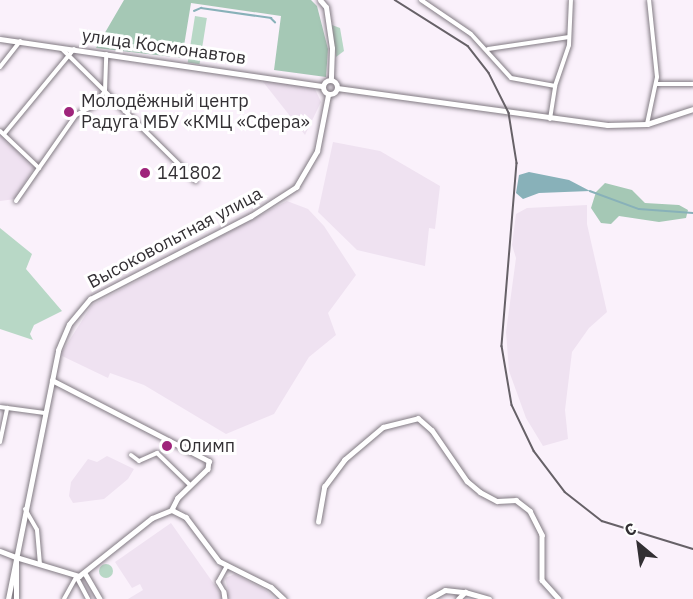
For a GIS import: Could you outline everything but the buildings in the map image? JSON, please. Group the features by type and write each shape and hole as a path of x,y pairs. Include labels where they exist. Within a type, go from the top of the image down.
{"main road":[{"path":"320,0 326,7 332,48 331,80 337,88 607,125 647,124 693,109"},
{"name":"улица Космонавтов","path":"0,39 106,53 124,59 322,86"},
{"path":"331,80 322,86 328,95 337,88"},
{"name":"Высоковольтная улица","path":"8,599 52,380 69,324 90,299 251,216 296,187 317,151 328,95"},
{"path":"0,551 16,557"},
{"name":"Высоковольтная улица","path":"16,557 19,566 16,599"}],"street":[{"path":"421,0 488,49 511,78 555,86"},
{"path":"550,119 555,86 569,37 571,0"},
{"path":"647,124 656,84 650,0"},
{"path":"488,49 569,37"},
{"path":"0,67 20,41"},
{"path":"60,47 196,181"},
{"path":"39,168 2,132 70,57 74,49"},
{"path":"16,201 76,115 93,106 105,91 106,53"},
{"path":"656,84 693,84"},
{"path":"52,380 210,462 208,469 172,510 152,518 85,573 76,577 64,599"},
{"path":"0,408 45,413"},
{"path":"0,442 7,408"},
{"path":"318,522 324,487 344,460 383,428 418,418 432,430 467,481 480,492 497,501 516,500 530,510 542,535 542,580 559,599"},
{"path":"131,455 139,461 157,453 191,486"},
{"path":"25,509 37,530 40,565"},
{"path":"172,510 182,513 213,555 227,566 271,587 284,599"},
{"path":"16,557 76,577 88,599"},
{"path":"225,599 218,582 227,566"},
{"path":"85,573 100,599"},
{"path":"429,599 444,590 465,592 489,599"},
{"path":"458,599 465,592"}],"shaded area":[{"path":"260,78 314,87 321,102 305,135"},
{"path":"0,132 35,166 15,199 0,201"},
{"path":"333,142 380,151 440,186 435,229 429,228 425,266 357,250 318,212"},
{"path":"287,201 308,209 324,226 356,275 328,313 336,335 309,357 274,414 226,434 144,385 110,373 108,378 60,355 92,305"},
{"path":"587,205 587,224 607,312 589,328 572,352 565,410 568,439 543,446 526,418 509,371 506,332 516,258 512,245 516,214 527,208"},
{"path":"107,456 134,469 128,479 104,499 73,503 69,496 71,482 88,459 97,462"},
{"path":"171,523 221,594 228,590 225,578 235,574 267,591 275,599 128,599 143,590 140,584 132,588 115,562"}],"green space":[{"path":"124,0 311,0 317,6 328,49 326,77 274,70 281,16 191,3 182,58 96,48"},
{"path":"195,16 207,18 199,64 188,62"},
{"path":"332,25 340,28 344,51 336,57"},
{"path":"605,183 632,190 645,203 679,205 688,210 686,218 659,222 619,216 611,224 601,223 591,208 596,192"},
{"path":"0,228 32,254 26,269 62,311 34,325 30,334 33,340 0,329"},
{"path":"106,564 111,566 113,571 111,576 106,578 101,576 99,571 101,566"}],"water":[{"path":"529,172 569,180 590,191 539,193 523,199 516,193 519,175"}],"waterway":[{"path":"194,11 201,8 271,18 275,22"},
{"path":"590,191 639,209 693,213"}],"railway":[{"path":"395,0 468,46 489,73 509,113 517,163 502,346 512,405 534,451 565,492 602,521 693,549"}],"place":[{"name":"Молодёжный центр Радуга МБУ «КМЦ «Сфера»","path":"69,112"},
{"name":"141802","path":"145,173"},
{"name":"Олимп","path":"167,446"}]}
